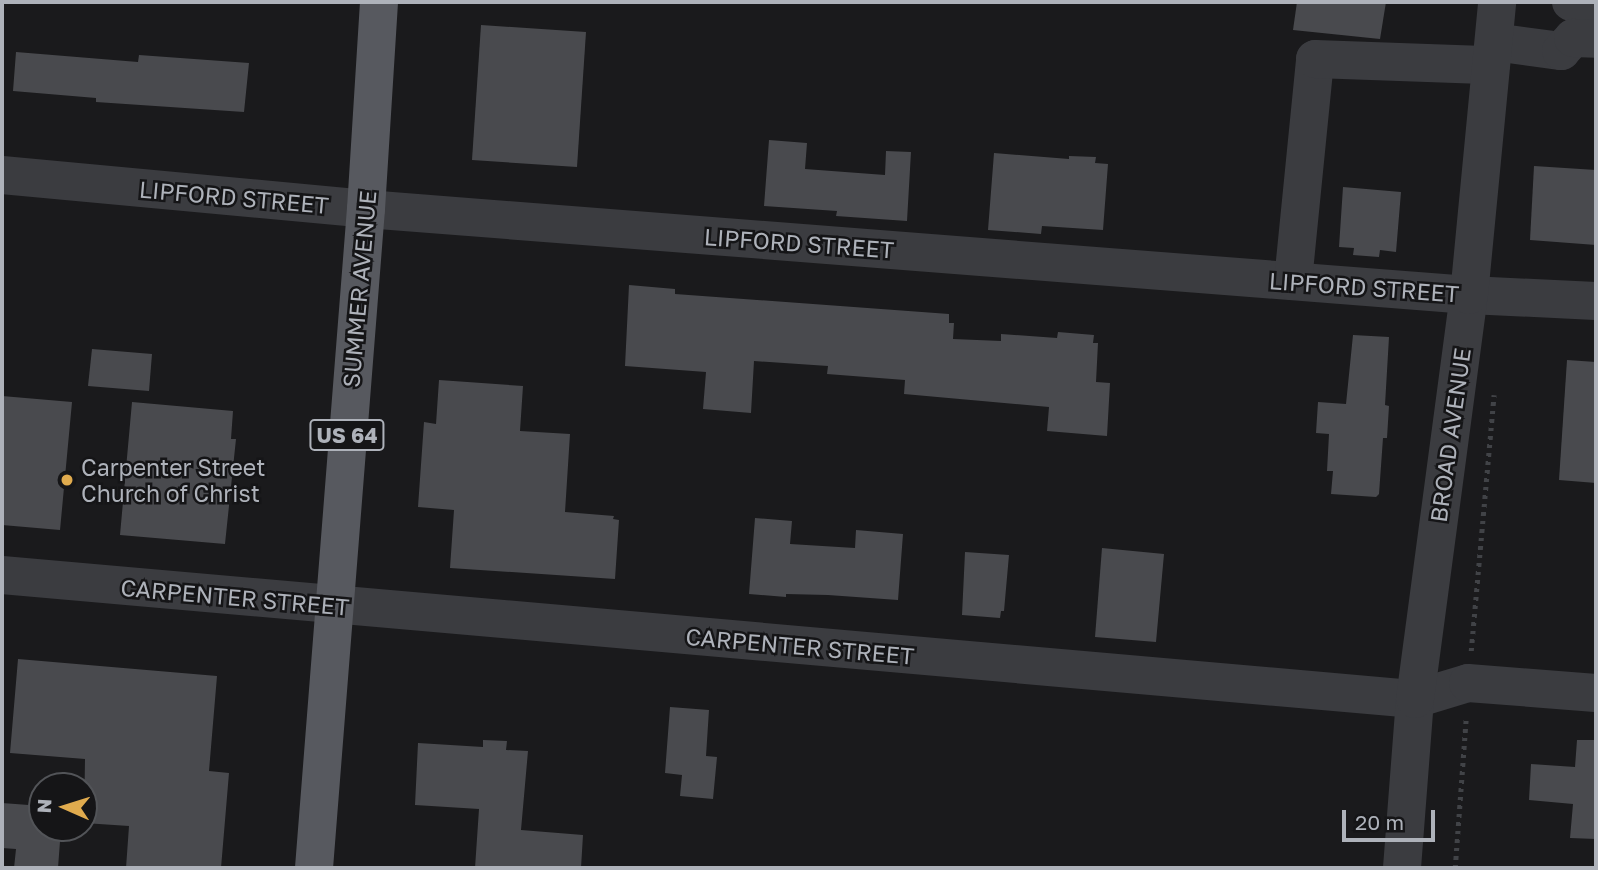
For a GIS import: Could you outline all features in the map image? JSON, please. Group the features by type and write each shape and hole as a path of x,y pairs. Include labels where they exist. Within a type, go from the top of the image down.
{"main road":[{"name":"SUMMER AVENUE","path":"314,868 366,209 379,2"}],"street":[{"name":"BROAD AVENUE","path":"1402,868 1415,699 1469,295 1497,2"},
{"path":"1571,2 1596,9"},
{"path":"1293,281 1315,59 1561,51 1573,38 1596,39"},
{"name":"LIPFORD STREET","path":"2,175 366,209 1469,295 1596,301"},
{"name":"CARPENTER STREET","path":"2,575 1415,699 1468,683 1596,693"}],"building":[{"path":"1297,2 1386,2 1380,39 1293,30"},
{"path":"481,25 586,32 577,167 472,160"},
{"path":"16,52 138,62 139,55 249,63 244,112 96,102 96,98 13,91"},
{"path":"769,140 807,143 805,169 885,175 886,151 911,152 907,221 836,216 837,211 764,206"},
{"path":"994,153 1069,159 1069,156 1096,157 1095,163 1108,164 1103,230 1042,226 1041,234 988,230"},
{"path":"1534,166 1596,170 1596,245 1530,240"},
{"path":"1343,187 1401,192 1396,252 1380,250 1379,257 1353,255 1354,248 1339,247"},
{"path":"629,285 675,289 675,294 949,314 949,323 954,323 953,339 1001,341 1001,334 1057,338 1058,332 1094,335 1093,343 1098,343 1096,382 1110,383 1107,436 1047,431 1049,407 904,394 905,380 827,374 828,366 754,361 751,413 703,409 706,372 625,366"},
{"path":"1353,335 1389,337 1385,405 1389,406 1387,438 1383,438 1379,494 1376,497 1331,494 1333,471 1327,471 1329,434 1316,433 1318,402 1346,404"},
{"path":"92,349 152,354 149,391 88,386"},
{"path":"1567,360 1596,362 1596,483 1559,480"},
{"path":"439,380 523,386 520,431 570,434 565,512 614,516 613,519 619,520 615,579 450,568 454,510 418,507 424,422 436,424"},
{"path":"2,396 72,402 60,530 2,525"},
{"path":"132,402 233,411 231,439 236,439 225,544 120,535"},
{"path":"755,518 792,521 790,544 855,548 856,530 903,534 898,600 828,595 786,594 786,597 749,594"},
{"path":"1102,548 1164,554 1156,642 1095,637"},
{"path":"965,552 1009,555 1004,611 1001,611 1000,618 962,615"},
{"path":"18,659 217,676 209,771 229,773 221,868 126,868 129,826 98,824 98,772 85,772 85,759 10,753"},
{"path":"670,707 709,710 706,756 717,757 713,799 680,796 682,775 665,773"},
{"path":"483,740 507,741 506,750 528,751 521,830 583,835 581,868 475,868 479,809 415,805 418,743 483,747"},
{"path":"1577,740 1596,740 1596,839 1570,838 1573,804 1529,800 1531,764 1575,767"},
{"path":"2,803 28,805 28,842 60,842 58,868 14,868 16,849 2,848"}],"place":[{"name":"Carpenter Street Church of Christ","path":"67,480"}]}
